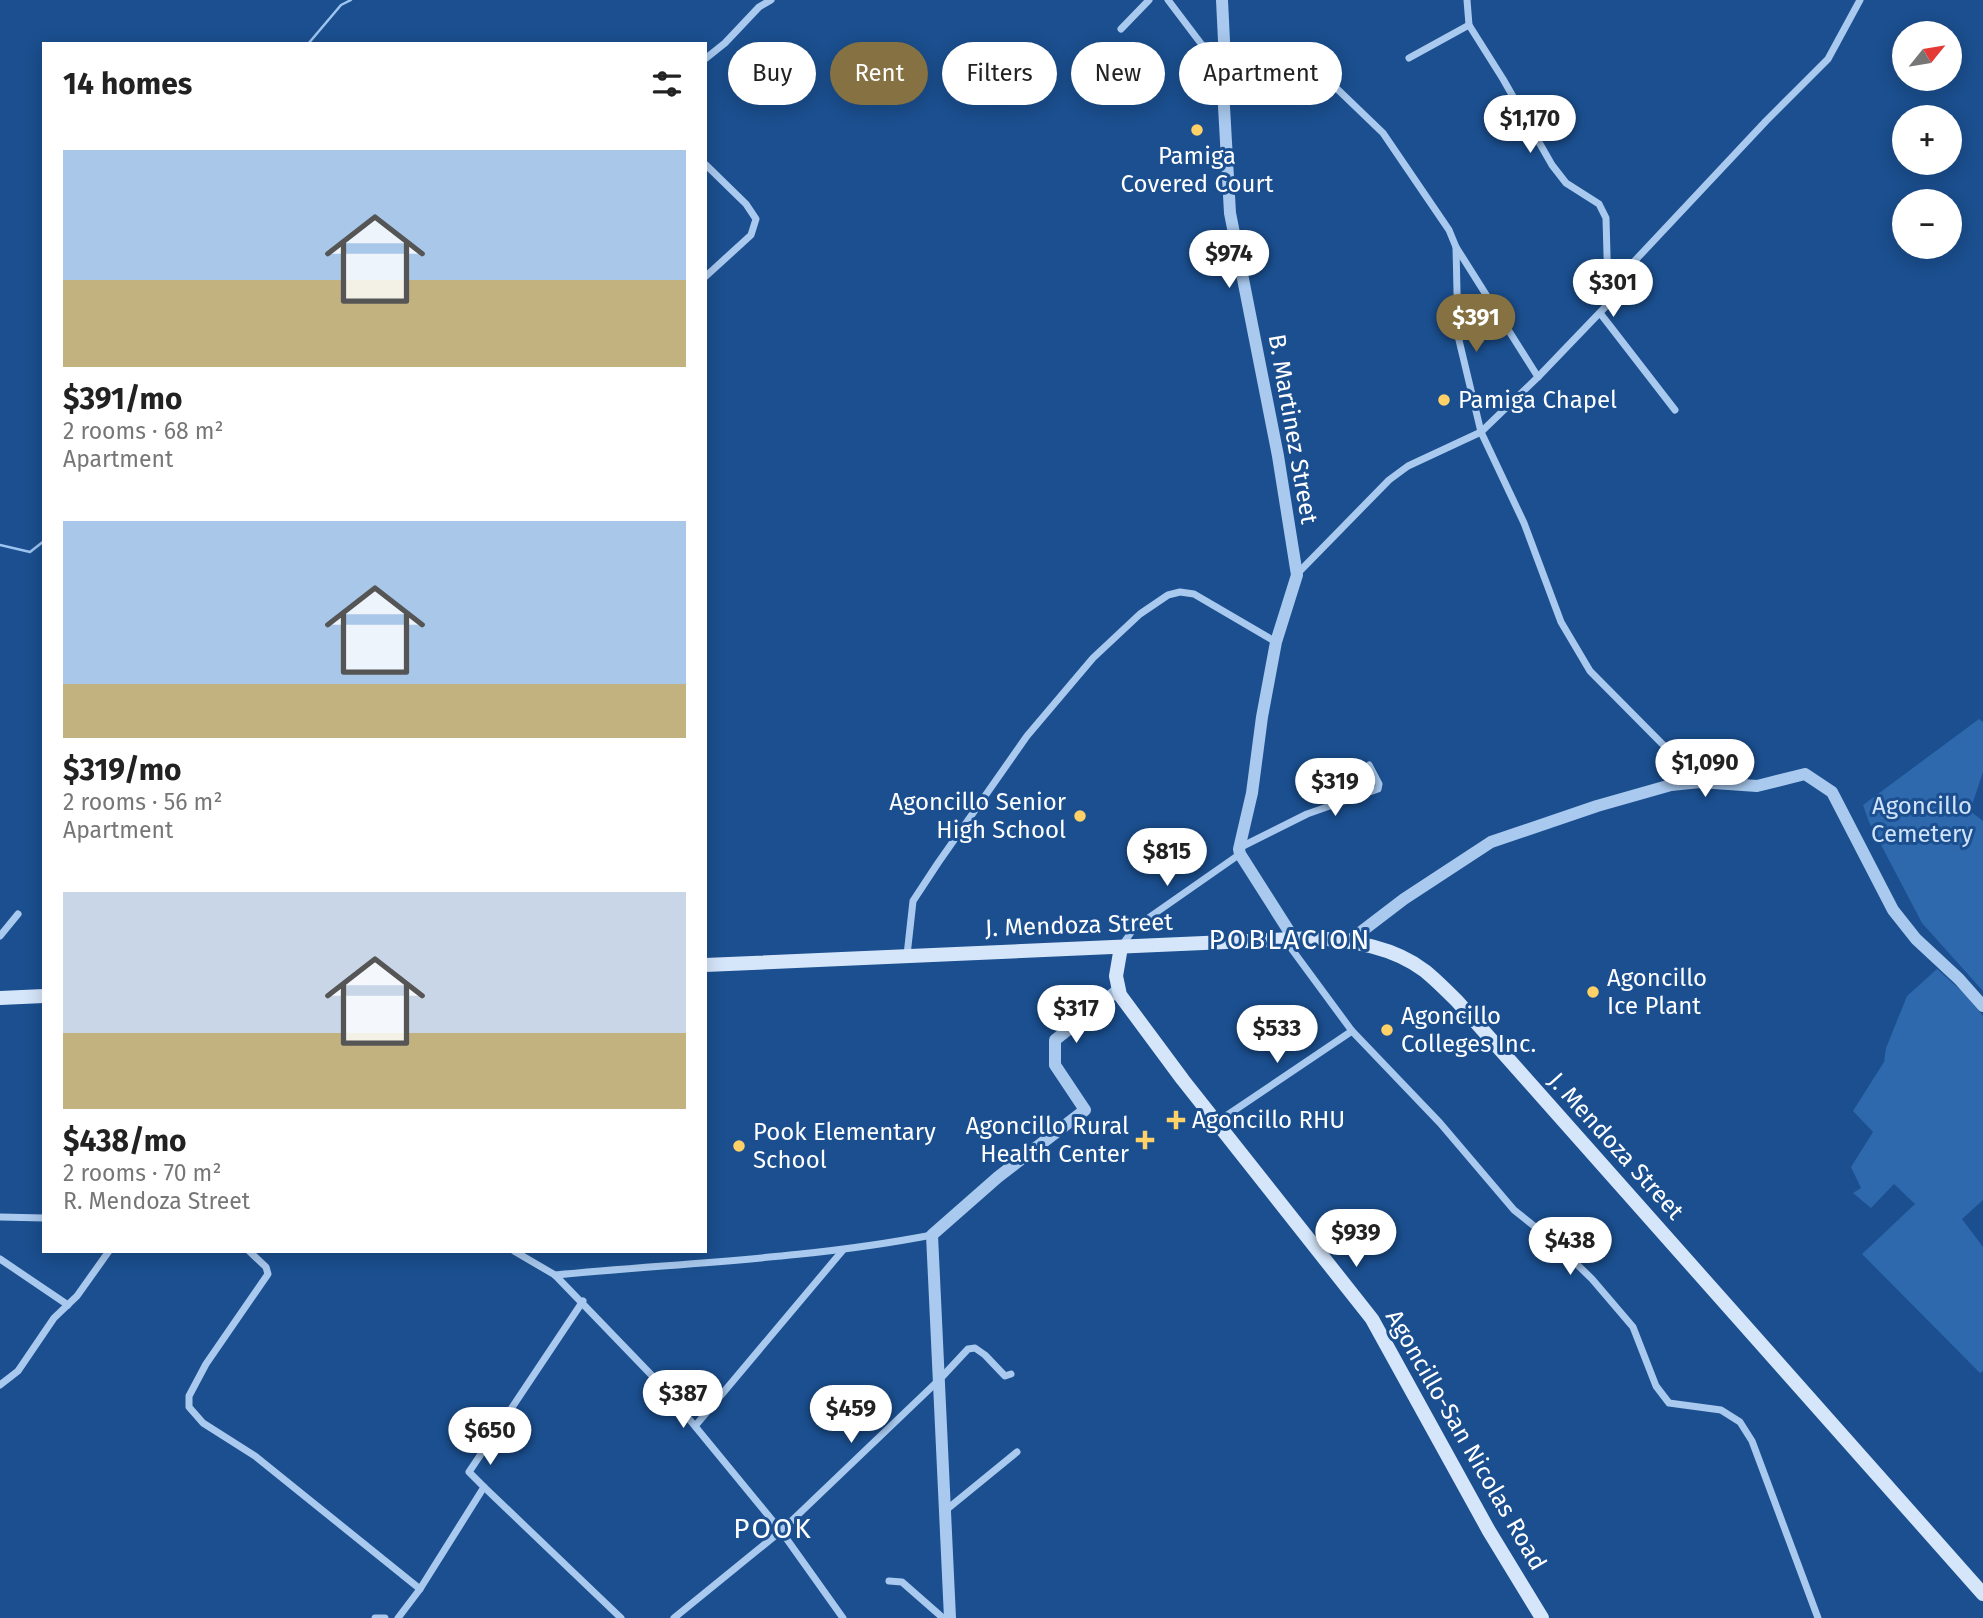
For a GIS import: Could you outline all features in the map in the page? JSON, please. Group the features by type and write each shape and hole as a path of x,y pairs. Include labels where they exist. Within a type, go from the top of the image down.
{"main road":[{"name":"J. Mendoza Street","path":"711,965 1289,939 1349,941 1394,953 1424,970 1457,1001 1983,1594"},
{"path":"1118,990 1116,976 1121,947"},
{"name":"Agoncillo-San Nicolas Road","path":"1118,990 1183,1080 1372,1319 1489,1531 1542,1618"},
{"path":"0,998 42,996"}],"street":[{"path":"707,57 725,43 759,7 771,0"},
{"path":"1121,29 1149,0"},
{"path":"1168,0 1200,42"},
{"name":"B. Martinez Street","path":"1222,0 1224,42"},
{"path":"1467,0 1469,25 1552,165 1566,183 1599,204 1606,218 1609,303"},
{"path":"1818,1618 1752,1441 1740,1422 1721,1410 1669,1403 1656,1386 1633,1327 1592,1279 1555,1242 1514,1210 1440,1123 1352,1031 1289,939 1239,851 1252,793 1276,642 1297,575 1389,480 1408,466 1481,432 1538,377 1609,303 1613,284 1828,59 1860,0"},
{"path":"1409,58 1469,25"},
{"path":"1342,94 1382,133 1449,230 1456,247 1538,377"},
{"name":"B. Martinez Street","path":"1223,105 1230,213 1278,456 1297,575"},
{"path":"707,166 746,204 756,219 751,236 707,275"},
{"path":"1456,247 1458,336 1481,432 1524,523 1561,622 1590,671 1700,782"},
{"path":"1600,313 1675,410"},
{"path":"907,955 913,901 938,863 1027,736 1093,658 1140,614 1168,595 1180,592 1194,594 1276,642"},
{"path":"1121,947 1134,928 1239,851 1307,814 1378,789 1379,784 1369,765"},
{"path":"1349,941 1404,899 1492,842 1597,806 1671,785 1700,782 1757,786 1805,774 1832,792 1893,910 1916,939 1959,979 1983,1006"},
{"path":"0,936 18,914"},
{"path":"555,1275 843,1250 932,1235 998,1177 1085,1110 1055,1065 1055,1040 1118,990"},
{"path":"1217,1122 1352,1031"},
{"path":"0,1217 42,1218"},
{"path":"932,1235 950,1618"},
{"path":"696,1425 843,1250"},
{"path":"0,1385 18,1371 54,1318 68,1305 107,1253"},
{"path":"251,1253 266,1267 268,1274 206,1364 189,1396 189,1407 203,1423 255,1457 420,1589"},
{"path":"517,1253 555,1275 583,1301 696,1425 781,1531 843,1618"},
{"path":"0,1259 68,1305"},
{"path":"583,1301 469,1472 621,1618"},
{"path":"674,1618 781,1531 968,1349 975,1348 985,1354 1004,1376 1012,1374"},
{"path":"946,1510 1017,1452"},
{"path":"398,1618 420,1589 484,1488"},
{"path":"889,1581 902,1582 943,1618"},
{"path":"375,1618 385,1618"}],"green space":[{"name":"Agoncillo Cemetery","path":"1979,719 1983,722 1983,772 1970,811 1983,821 1983,991 1922,923 1869,822 1863,805"},
{"path":"1937,969 1965,994 1983,1016 1983,1200 1962,1219 1983,1247 1983,1371 1980,1373 1862,1254 1915,1204 1894,1184 1871,1208 1853,1193 1861,1188 1851,1167 1873,1132 1853,1111 1884,1062 1886,1048 1907,996"}],"waterway":[{"path":"310,42 341,5 351,0"},
{"path":"0,545 30,552 42,543"}],"place":[{"name":"Pamiga Covered Court","path":"1197,130"},
{"name":"Pamiga Chapel","path":"1444,400"},
{"name":"Agoncillo Senior High School","path":"1080,816"},
{"name":"Agoncillo Ice Plant","path":"1593,992"},
{"name":"Agoncillo Colleges Inc.","path":"1387,1030"},
{"name":"Agoncillo RHU","path":"1176,1120"},
{"name":"Agoncillo Rural Health Center","path":"1145,1140"},
{"name":"Pook Elementary School","path":"739,1146"}],"district":[{"name":"POBLACION","path":"1290,939"},
{"name":"POOK","path":"773,1528"}]}
